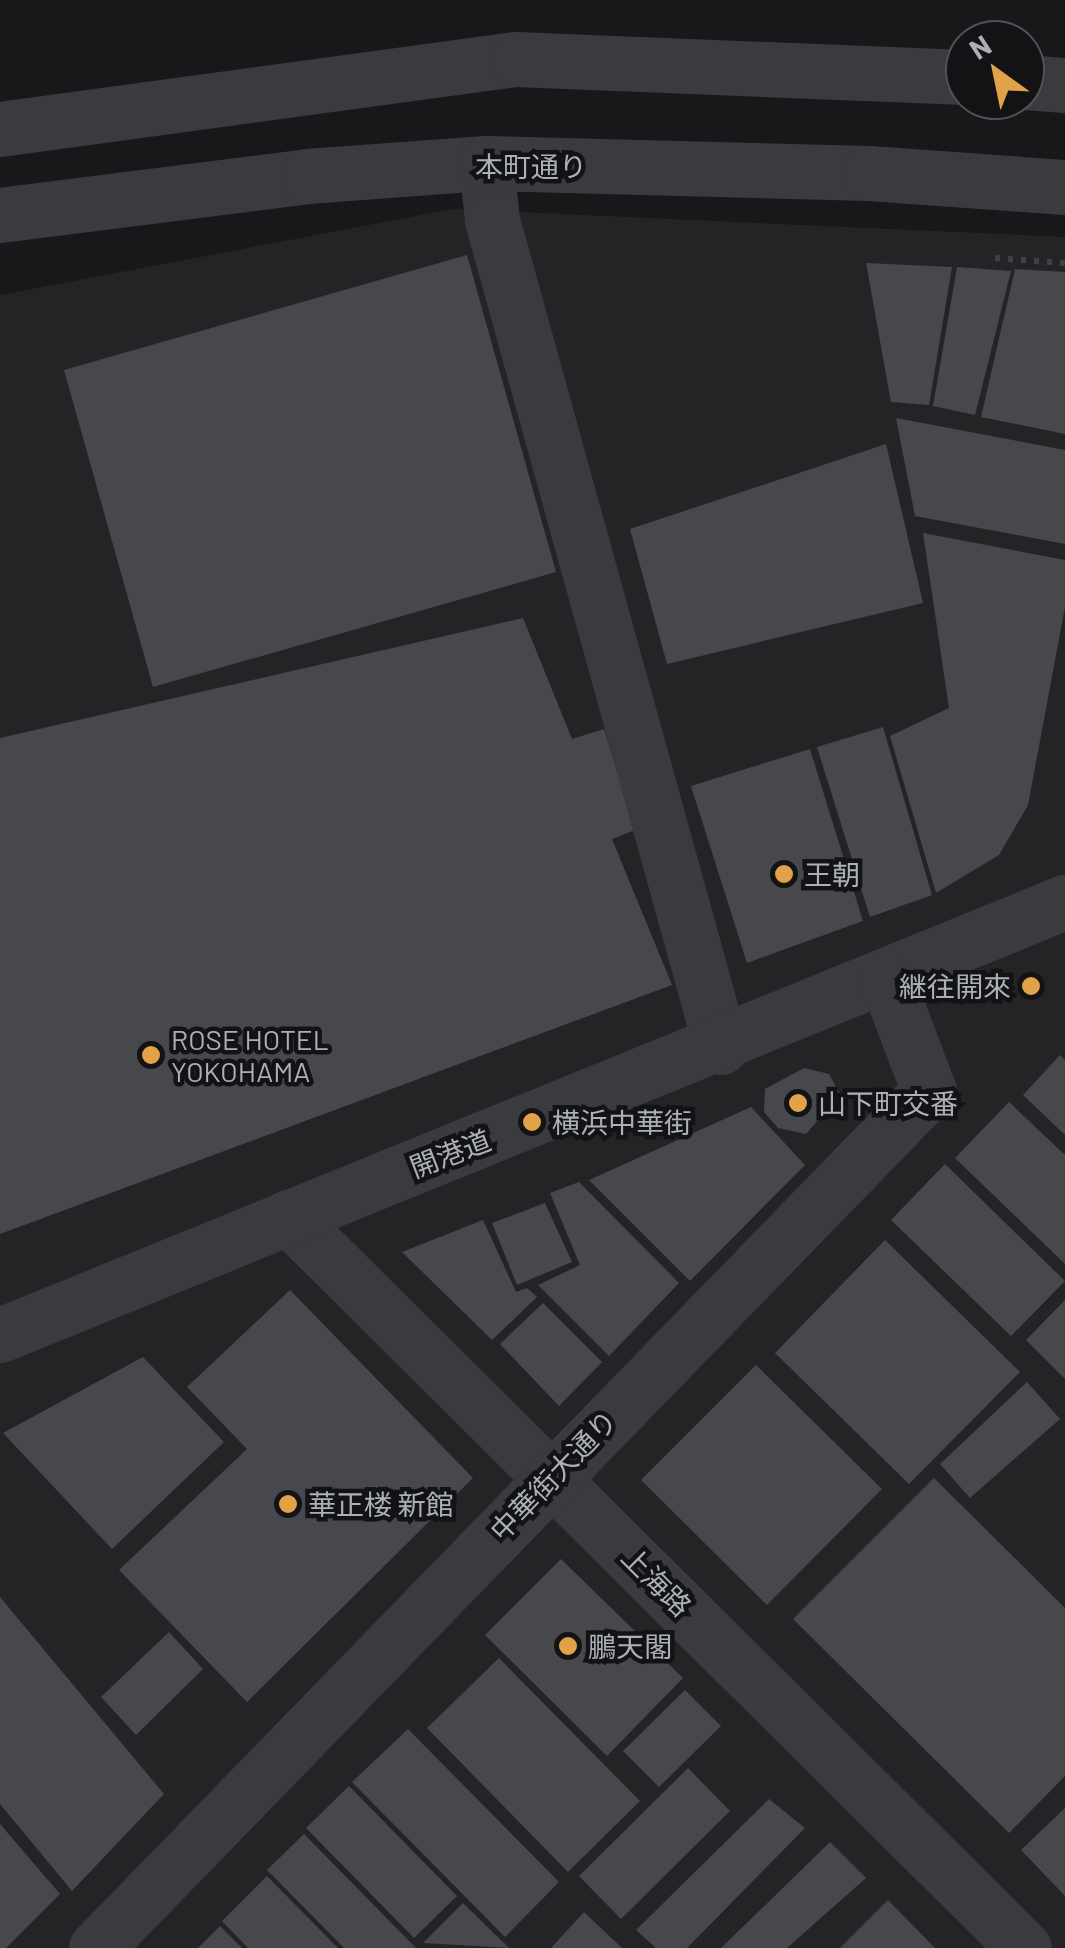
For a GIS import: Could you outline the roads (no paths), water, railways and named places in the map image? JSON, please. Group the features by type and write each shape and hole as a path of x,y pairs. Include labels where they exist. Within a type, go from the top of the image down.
{"street":[{"path":"0,129 516,59 945,77"},
{"path":"486,164 492,220 720,1047"},
{"name":"本町通り","path":"0,215 307,176 486,164 869,173 1065,187"},
{"name":"開港道","path":"0,1335 720,1047 1065,902"},
{"name":"中華街大通り","path":"96,1948 929,1091 886,978"},
{"name":"上海路","path":"288,1217 1024,1948"}],"place":[{"name":"王朝","path":"784,874"},
{"name":"継往開來","path":"1031,986"},
{"name":"ROSE HOTEL YOKOHAMA","path":"151,1055"},
{"name":"山下町交番","path":"798,1103"},
{"name":"横浜中華街","path":"532,1122"},
{"name":"華正楼 新館","path":"288,1504"},
{"name":"鵬天閣","path":"568,1646"}]}
